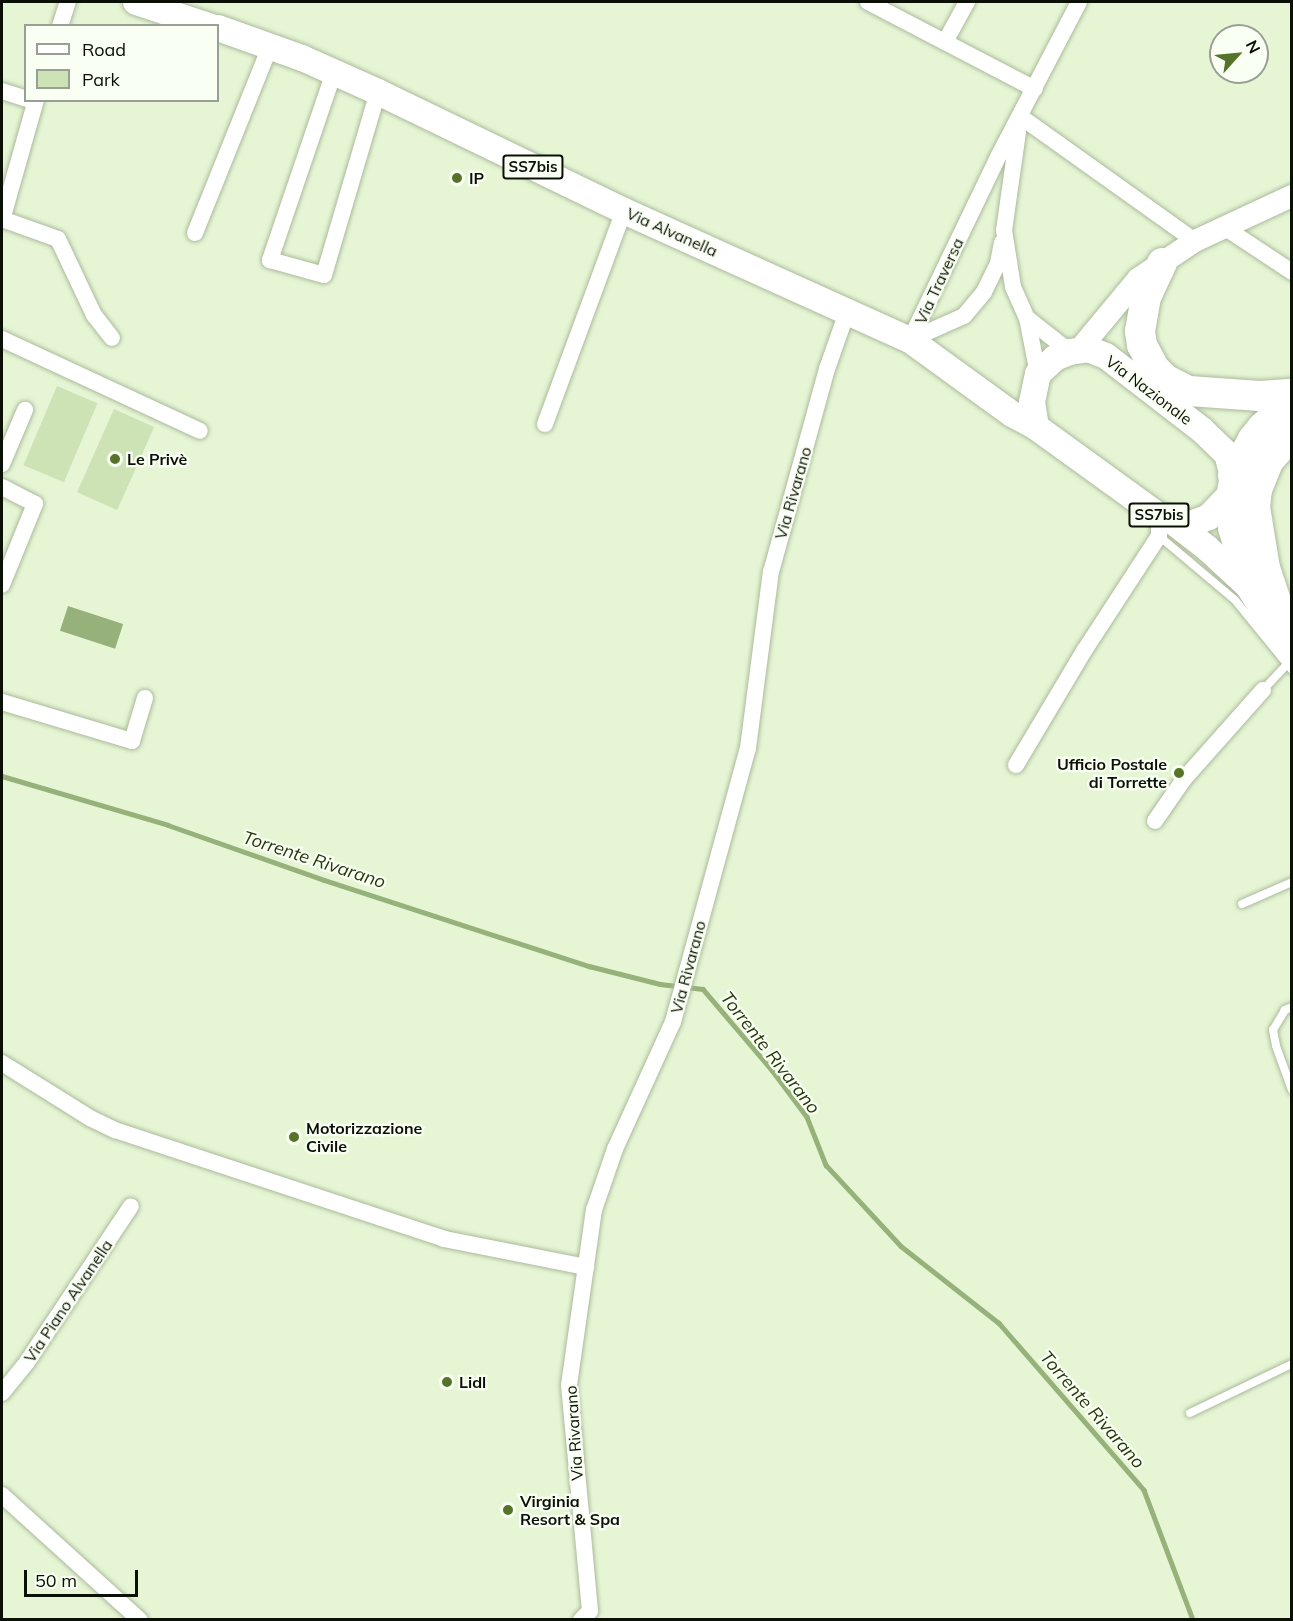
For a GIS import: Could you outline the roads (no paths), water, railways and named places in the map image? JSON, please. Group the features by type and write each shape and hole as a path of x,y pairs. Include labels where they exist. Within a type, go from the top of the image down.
{"highway":[{"path":"1162,263 1146,297 1140,331 1142,345 1155,369 1165,378 1189,391 1260,396"},
{"path":"1158,398 1206,405 1260,396 1292,394"},
{"path":"1231,486 1262,428 1274,418 1292,410"},
{"path":"1290,659 1265,568 1255,507 1257,489 1269,460 1292,434"}],"main road":[{"path":"136,2 203,24"},
{"name":"Via Alvanella","path":"219,28 334,72 624,210 848,309 910,340 962,377"},
{"path":"1036,428 1032,402 1036,380 1055,358 1075,351 1138,279 1195,241 1292,196"},
{"path":"1158,398 1132,356 1127,323 1137,292 1162,263"},
{"name":"Via Nazionale","path":"1075,351 1088,349 1106,356 1218,443 1232,462 1231,528 1248,586 1290,659"},
{"name":"Via Nazionale","path":"962,377 1012,414 1036,428 1163,524 1207,548 1248,586"},
{"name":"SS7bis","path":"962,377 1009,389 1036,380"},
{"name":"SS7bis","path":"1163,524 1191,524 1209,517 1231,486"}],"street":[{"path":"61,24 68,2"},
{"path":"868,2 1035,89"},
{"path":"945,42 967,2"},
{"name":"Via Traversa","path":"910,340 999,155 1022,117 1079,2"},
{"path":"195,233 270,46"},
{"path":"334,72 270,260 324,275 378,92"},
{"path":"2,91 24,99"},
{"path":"31,102 2,220 58,239 94,315 112,338"},
{"path":"1022,117 1195,241"},
{"name":"Via Traversa","path":"910,340 964,316 984,292 998,263 1012,160 1022,117"},
{"path":"545,424 624,210"},
{"path":"1224,227 1292,272"},
{"name":"Via Traversa","path":"1004,230 1013,286 1027,318 1036,380"},
{"name":"Via Rivarano","path":"581,1620 590,1611 569,1386 594,1209 615,1149 663,1049 679,995 748,747 771,572 827,369 848,309"},
{"name":"Via Traversa","path":"1027,318 1075,351"},
{"path":"2,339 200,431"},
{"path":"2,464 25,410"},
{"path":"2,487 35,504 2,585"},
{"path":"1016,765 1163,524"},
{"path":"1155,821 1184,779 1263,690"},
{"path":"2,702 132,741 145,698"},
{"path":"2,1063 90,1118 116,1130 444,1239 586,1267"},
{"name":"Via Piano Alvanella","path":"2,1393 27,1362 131,1206"},
{"path":"2,1495 140,1620"}],"lane":[{"path":"1163,524 1290,659 1263,690"},
{"path":"1242,904 1292,882"},
{"path":"1292,1007 1285,1010 1273,1030 1276,1046 1292,1090"},
{"path":"1191,1413 1292,1364"}],"waterway":[{"name":"Torrente Rivarano","path":"2,776 168,825 324,880 589,966 660,984 703,989 772,1070 807,1117 826,1165 901,1246 999,1323 1144,1490 1193,1620"}],"place":[{"name":"IP","path":"457,178"},
{"name":"Le Privè","path":"115,459"},
{"name":"Ufficio Postale di Torrette","path":"1179,773"},
{"name":"Motorizzazione Civile","path":"294,1137"},
{"name":"Lidl","path":"447,1382"},
{"name":"Virginia Resort & Spa","path":"508,1510"}]}
